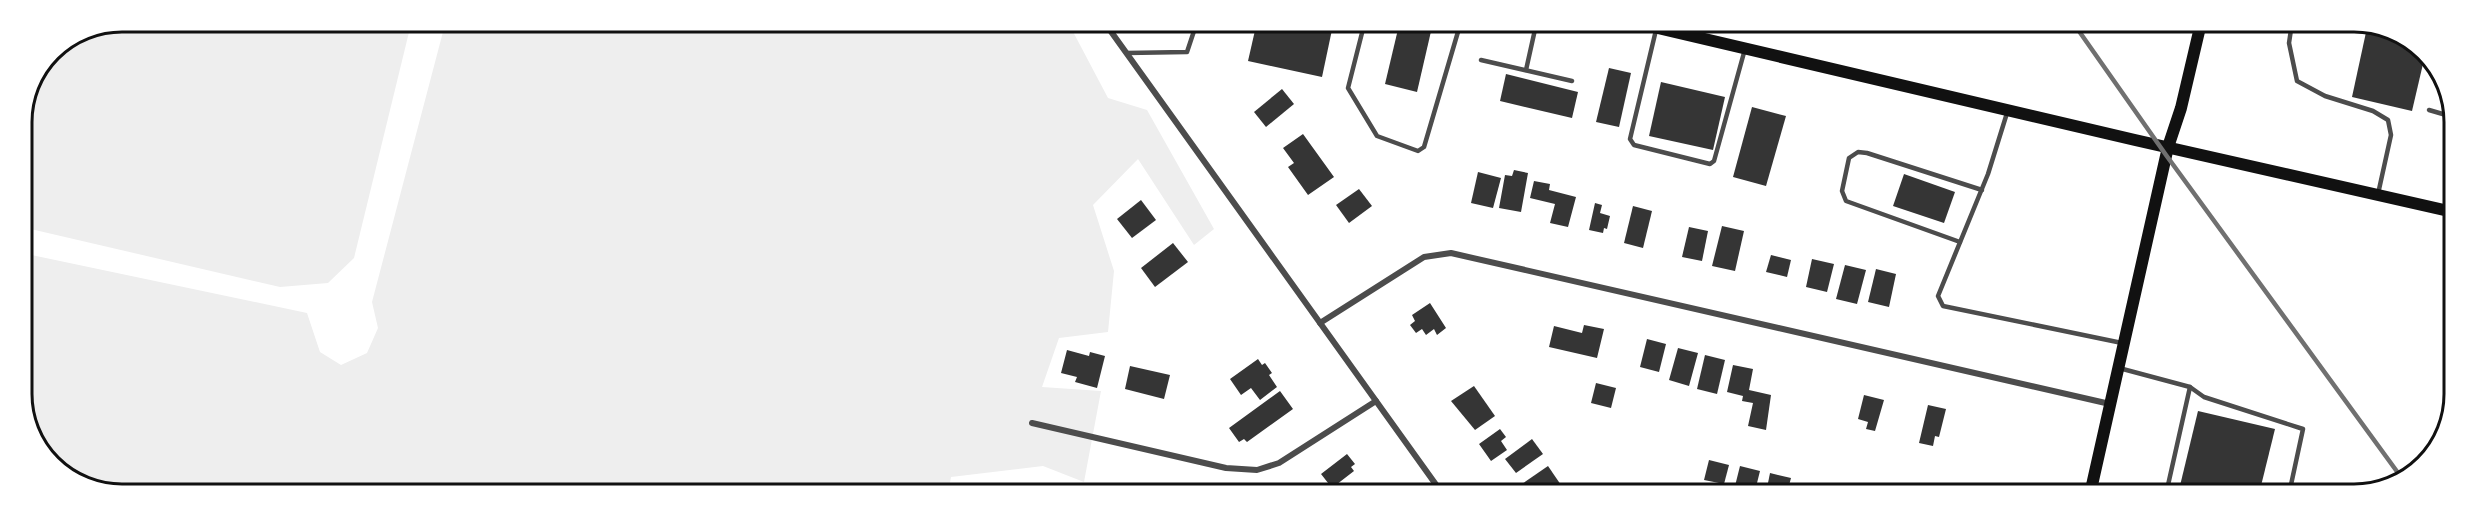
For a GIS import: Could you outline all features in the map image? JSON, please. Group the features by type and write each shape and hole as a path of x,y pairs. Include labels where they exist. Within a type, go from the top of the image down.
{"main road":[{"path":"1677,32 2444,210"},
{"path":"2093,483 2168,147 2181,108 2199,32"}],"street":[{"path":"1111,32 1435,483"},
{"path":"1320,323 1424,257 1451,253 2111,404"},
{"path":"1032,423 1226,468 1257,470 1279,463 1376,401"}],"lane":[{"path":"1126,53 1187,51 1194,32"},
{"path":"1362,32 1348,88 1377,136 1418,151 1424,147 1459,32"},
{"path":"1526,70 1534,32"},
{"path":"1650,32 1630,139 1634,145 1710,164 1714,161 1746,48"},
{"path":"2291,32 2289,43 2297,81 2325,96 2373,111 2388,120 2391,135 2378,194"},
{"path":"1481,60 1572,81"},
{"path":"2008,110 1982,190 1938,296 1943,306 2125,344"},
{"path":"2429,110 2444,114"},
{"path":"1960,242 1846,201 1842,191 1849,158 1858,152 1867,153 1982,190"},
{"path":"2119,368 2190,387 2204,397 2303,429 2291,483"},
{"path":"2168,483 2190,387"}],"shaded area":[{"path":"409,32 354,258 328,283 280,287 32,229 33,113 41,82 58,58 87,38 104,33"},
{"path":"443,32 1073,32 1108,98 1147,110 1214,229 1194,245 1138,159 1093,205 1114,271 1108,332 1059,338 1042,387 1101,391 1084,482 1043,466 951,477 950,484 122,484 93,479 67,465 50,448 36,422 32,393 32,255 307,313 320,352 341,365 367,353 378,328 372,302"}],"building":[{"path":"1255,32 1332,32 1322,77 1248,61"},
{"path":"1397,32 1431,32 1417,92 1385,84"},
{"path":"2366,32 2389,38 2414,54 2423,64 2412,111 2352,97"},
{"path":"1609,68 1631,73 1619,127 1596,122"},
{"path":"1506,74 1578,92 1572,118 1500,101"},
{"path":"1661,82 1725,97 1713,150 1649,136"},
{"path":"1282,89 1294,104 1266,127 1254,112"},
{"path":"1752,107 1786,116 1766,186 1733,177"},
{"path":"1303,134 1334,177 1308,195 1288,167 1294,163 1283,148"},
{"path":"1514,170 1528,173 1521,212 1499,208 1505,175 1512,176"},
{"path":"1478,172 1501,178 1493,208 1471,203"},
{"path":"1904,174 1955,192 1944,223 1893,206"},
{"path":"1534,181 1550,184 1549,190 1576,197 1568,227 1550,223 1555,204 1530,198"},
{"path":"1359,189 1372,206 1349,223 1336,205"},
{"path":"1141,200 1156,220 1132,238 1117,219"},
{"path":"1595,203 1602,205 1600,213 1610,216 1607,229 1604,228 1603,233 1589,230"},
{"path":"1633,206 1652,211 1643,248 1624,243"},
{"path":"1722,226 1744,231 1735,271 1712,266"},
{"path":"1689,227 1708,231 1702,261 1682,257"},
{"path":"1173,243 1188,262 1155,287 1141,268"},
{"path":"1771,255 1791,260 1787,277 1766,272"},
{"path":"1812,259 1834,264 1827,292 1806,287"},
{"path":"1845,265 1866,270 1857,304 1836,299"},
{"path":"1876,269 1896,274 1889,307 1868,302"},
{"path":"1430,303 1446,328 1437,335 1434,329 1426,335 1422,329 1416,333 1410,325 1415,321 1412,315"},
{"path":"1584,325 1604,329 1597,358 1549,347 1554,326 1582,333"},
{"path":"1647,339 1666,344 1659,372 1640,367"},
{"path":"1678,348 1698,353 1689,386 1669,380"},
{"path":"1067,350 1089,356 1090,352 1105,356 1097,388 1075,382 1077,377 1061,373"},
{"path":"1705,355 1725,360 1717,394 1697,389"},
{"path":"1258,359 1262,365 1265,363 1272,373 1269,375 1277,387 1260,400 1251,388 1241,395 1230,379"},
{"path":"1733,365 1753,369 1749,390 1771,395 1766,430 1748,426 1753,403 1742,401 1743,396 1727,392"},
{"path":"1130,366 1170,375 1164,399 1125,389"},
{"path":"1596,383 1616,388 1611,408 1591,403"},
{"path":"1474,386 1495,416 1475,430 1451,401"},
{"path":"1280,391 1293,409 1247,442 1244,439 1239,442 1229,428"},
{"path":"1864,395 1884,400 1875,431 1866,429 1868,422 1858,419"},
{"path":"1928,405 1946,409 1939,437 1935,436 1933,446 1919,443"},
{"path":"2198,411 2275,429 2262,483 2181,483"},
{"path":"1500,429 1506,437 1501,441 1507,450 1491,461 1479,444"},
{"path":"1532,439 1543,454 1516,473 1505,459"},
{"path":"1347,454 1355,464 1351,467 1354,471 1338,483 1328,483 1321,474"},
{"path":"1709,460 1729,465 1724,483 1704,480"},
{"path":"1548,466 1560,483 1523,483"},
{"path":"1740,466 1760,471 1757,483 1736,483"},
{"path":"1770,473 1791,478 1790,483 1768,483"}],"railway":[{"path":"2080,32 2166,155 2397,472"}]}
